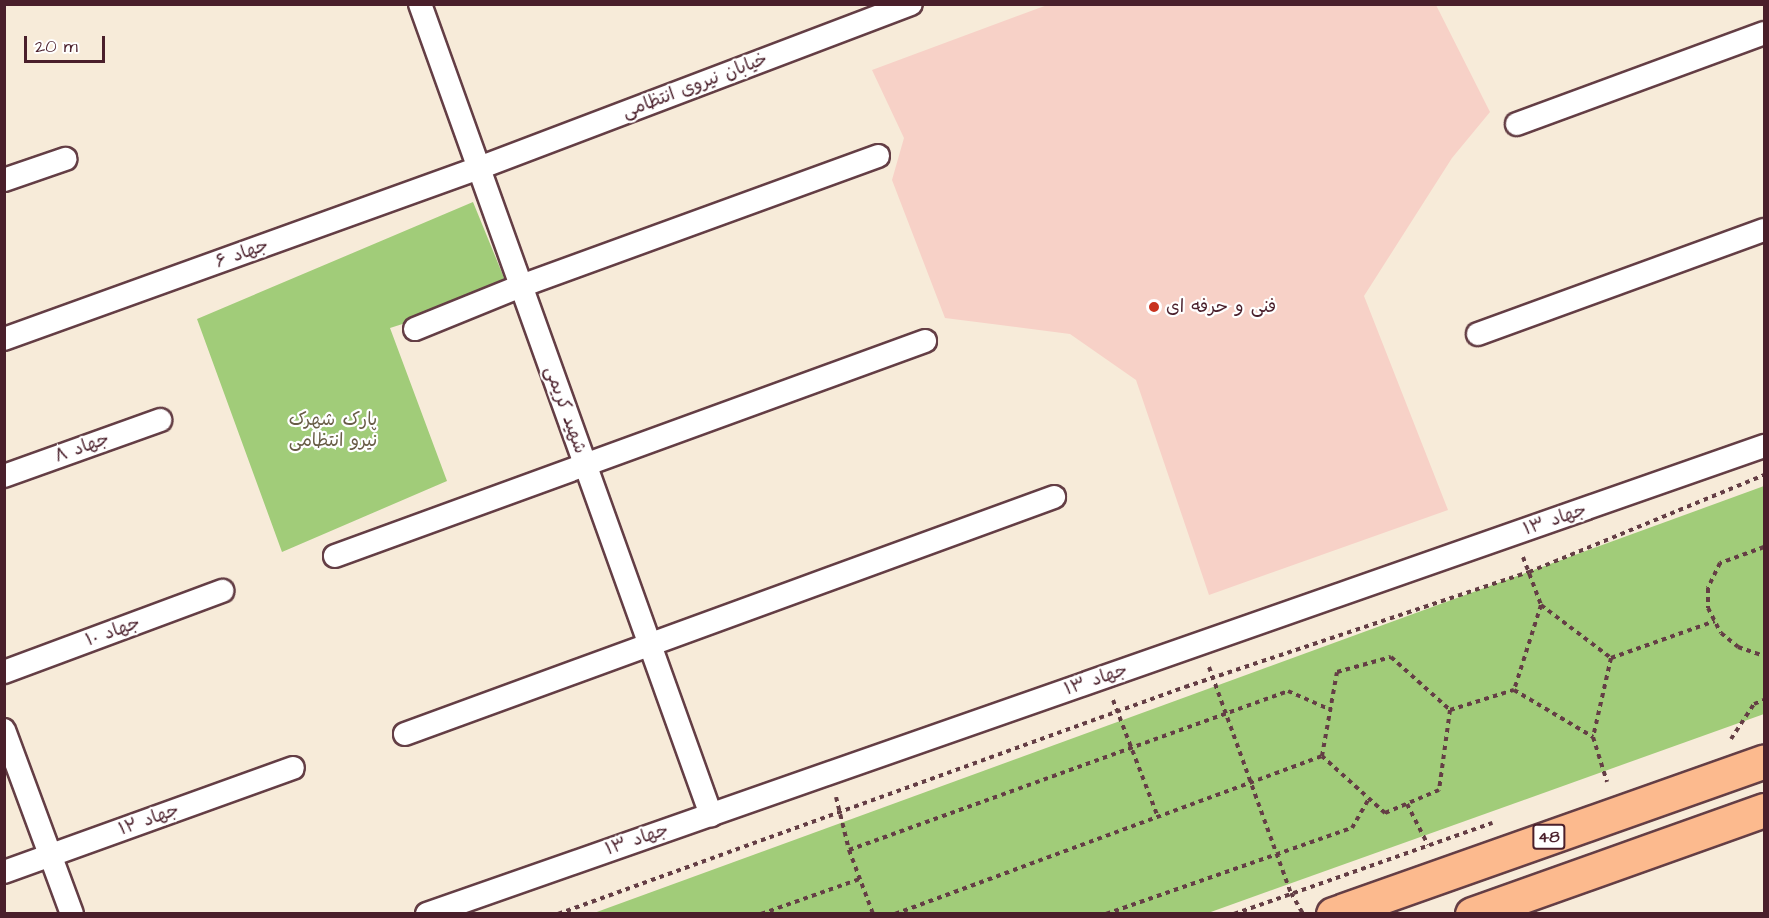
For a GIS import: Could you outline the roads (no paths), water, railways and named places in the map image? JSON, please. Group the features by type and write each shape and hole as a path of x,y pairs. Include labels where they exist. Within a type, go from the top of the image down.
{"highway":[{"name":"48","path":"1333,914 1764,761"},
{"path":"1472,914 1764,810"}],"street":[{"name":"شهید کریمی","path":"420,4 711,814"},
{"name":"خیابان نیروی انتظامی","path":"479,168 911,4"},
{"path":"1517,124 1764,33"},
{"path":"415,329 521,286 878,156"},
{"path":"4,180 65,159"},
{"name":"جهاد ۶","path":"4,339 479,168"},
{"path":"1478,334 1764,230"},
{"path":"335,556 925,341"},
{"name":"جهاد ۸","path":"4,476 160,420"},
{"name":"جهاد ۱۳","path":"427,914 1764,446"},
{"path":"405,734 1054,497"},
{"name":"جهاد ۱۰","path":"4,672 222,591"},
{"path":"4,730 72,914"},
{"name":"جهاد ۱۲","path":"4,872 293,768"}],"place":[{"name":"فنی و حرفه ای","path":"1154,307"}],"park label":[{"name":"پارک شهرک نیرو انتظامی","path":"333,431"}]}
